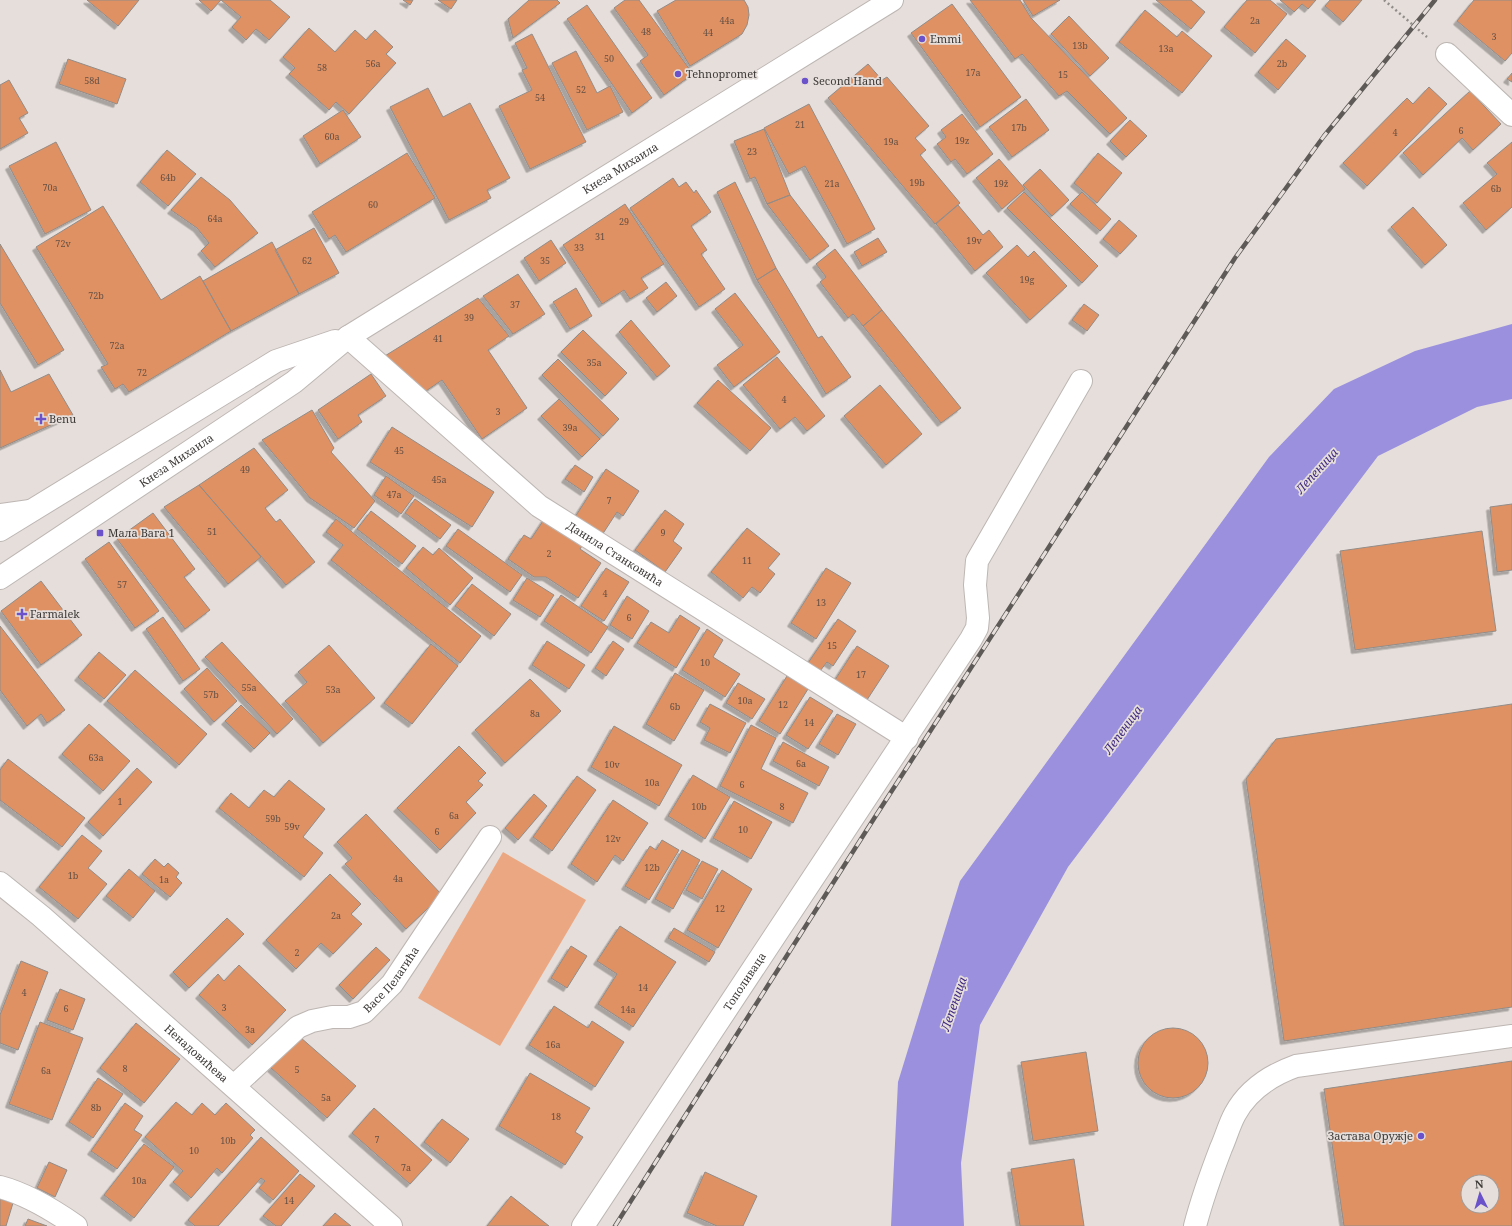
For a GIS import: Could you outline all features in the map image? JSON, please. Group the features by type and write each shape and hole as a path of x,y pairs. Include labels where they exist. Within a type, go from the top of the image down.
{"street":[{"name":"Кнеза Михаила","path":"0,578 294,382 348,337 888,1"},
{"path":"1447,54 1512,116"},
{"name":"Кнеза Михаила","path":"0,530 276,361 348,337"},
{"name":"Данила Станковића","path":"348,337 539,506 907,738"},
{"name":"Тополиваца","path":"583,1226 907,738 977,628 978,618 975,579 977,561 1081,381"},
{"path":"0,515 30,511"},
{"name":"Васе Пелагића","path":"234,1086 298,1027 319,1019 349,1017 364,1012 392,984 490,836"},
{"name":"Ненадовићева","path":"0,883 41,916 391,1226"},
{"path":"1195,1226 1206,1184 1235,1114 1247,1098 1261,1084 1279,1072 1296,1066 1512,1036"},
{"path":"0,1187 16,1191 62,1216 76,1226"}],"path":[{"path":"1384,0 1447,54"}],"shaded area":[{"path":"503,852 586,900 500,1046 418,998"}],"water":[{"name":"Лепеница","path":"1512,324 1512,399 1477,407 1378,456 1068,867 980,1025 961,1163 964,1226 891,1226 898,1082 960,881 1269,457 1334,389 1415,351"}],"building":[{"path":"87,0 139,0 118,26"},
{"path":"199,0 221,0 211,11"},
{"path":"221,0 270,0 290,17 269,40 256,29 246,40 232,27 241,17"},
{"path":"403,0 413,0 410,5"},
{"path":"438,0 457,0 451,9"},
{"path":"529,0 557,0 560,3 513,38 508,19"},
{"path":"625,0 639,0 693,74 664,95 640,61 648,55 614,8"},
{"path":"676,0 744,0 748,7 749,15 747,25 742,34 690,66 657,11"},
{"path":"970,0 1020,0 1031,18 1127,118 1110,134 1067,91 1059,96 1022,54 1015,59"},
{"path":"1023,0 1060,0 1033,16"},
{"path":"1156,0 1191,0 1205,12 1191,29"},
{"path":"1247,0 1270,0 1287,14 1255,53 1224,27"},
{"path":"1280,0 1316,0 1308,9 1302,4 1294,12"},
{"path":"1330,0 1362,0 1343,22 1325,6"},
{"path":"1474,0 1512,0 1512,53 1505,61 1457,21"},
{"path":"952,4 1021,97 980,127 911,33"},
{"path":"587,5 652,98 632,113 567,19"},
{"path":"1145,10 1177,37 1182,31 1212,56 1182,93 1119,42"},
{"path":"1069,16 1109,58 1090,76 1051,34"},
{"path":"309,28 335,52 355,30 366,40 375,30 393,47 386,54 396,63 349,114 336,102 329,110 289,74 295,68 283,57"},
{"path":"532,34 586,142 530,169 499,106 532,90 522,70 527,68 515,43"},
{"path":"1286,39 1306,56 1278,90 1258,72"},
{"path":"576,51 597,93 610,86 623,112 587,130 552,63"},
{"path":"68,59 126,79 117,104 59,84"},
{"path":"868,64 882,80 887,77 929,126 915,138 926,150 920,155 960,203 935,224 828,98"},
{"path":"1512,73 1512,82 1507,79"},
{"path":"9,80 28,113 19,118 28,133 0,149 0,85"},
{"path":"1429,87 1447,104 1367,186 1343,163 1407,98 1413,104"},
{"path":"428,88 443,117 470,103 510,178 487,190 491,198 449,220 390,107"},
{"path":"1470,91 1501,124 1473,150 1462,138 1423,175 1403,153"},
{"path":"1026,99 1049,130 1012,157 989,127"},
{"path":"809,104 875,229 847,244 805,166 789,174 764,128"},
{"path":"343,110 361,137 320,164 303,136"},
{"path":"962,114 993,154 967,174 955,159 951,162 937,144 946,137 941,130"},
{"path":"1130,120 1147,136 1126,157 1110,141"},
{"path":"764,129 790,195 767,204 755,177 750,179 734,141"},
{"path":"56,142 91,210 45,234 9,166"},
{"path":"1512,142 1512,207 1486,230 1463,203 1497,174 1487,163"},
{"path":"167,150 196,174 168,206 140,182"},
{"path":"407,153 435,198 346,252 335,235 329,239 312,212"},
{"path":"1098,153 1122,173 1097,203 1074,183"},
{"path":"999,159 1025,189 1002,209 976,178"},
{"path":"1040,169 1069,200 1052,216 1023,185"},
{"path":"201,177 230,200 258,233 215,267 201,251 209,243 197,228 171,210"},
{"path":"673,178 679,187 686,182 694,193 696,190 711,212 691,226 707,250 701,254 725,289 699,307 630,208"},
{"path":"735,182 776,268 757,280 717,192"},
{"path":"1024,192 1098,266 1082,283 1007,208"},
{"path":"1082,192 1111,219 1100,231 1070,204"},
{"path":"790,195 829,246 810,260 767,204"},
{"path":"625,204 664,264 641,278 648,288 630,299 624,290 602,304 563,245"},
{"path":"958,205 983,235 989,230 1003,247 975,271 936,224"},
{"path":"103,206 161,300 200,276 231,331 129,392 123,384 115,389 101,367 108,364 36,247"},
{"path":"1413,207 1447,245 1425,265 1391,227"},
{"path":"1119,220 1137,236 1120,254 1103,239"},
{"path":"314,228 339,273 299,294 275,250"},
{"path":"878,238 887,252 862,266 854,252"},
{"path":"551,240 566,263 539,281 524,258"},
{"path":"272,242 299,294 231,331 203,281"},
{"path":"0,244 64,350 38,365 0,303"},
{"path":"1017,245 1028,257 1034,251 1067,286 1030,320 986,273"},
{"path":"835,249 882,310 863,326 853,314 848,318 820,282 826,277 816,264"},
{"path":"776,268 818,338 822,336 851,377 826,394 757,280"},
{"path":"518,274 545,314 513,334 483,296"},
{"path":"666,282 677,296 657,312 646,298"},
{"path":"576,288 592,316 570,329 553,302"},
{"path":"735,293 780,352 734,387 717,365 743,345 715,309"},
{"path":"478,298 509,336 488,350 527,408 482,439 442,380 423,393 380,359"},
{"path":"1084,304 1099,315 1087,331 1072,320"},
{"path":"882,310 961,408 941,423 863,326"},
{"path":"631,320 670,366 657,377 619,332"},
{"path":"583,330 627,373 605,396 561,352"},
{"path":"777,357 825,416 807,431 795,417 780,429 743,385"},
{"path":"558,359 619,419 603,436 542,375"},
{"path":"0,370 11,392 49,374 73,415 0,448"},
{"path":"371,374 386,396 358,415 362,422 338,439 318,410"},
{"path":"718,380 771,428 750,451 697,403"},
{"path":"880,385 922,434 886,465 844,416"},
{"path":"559,399 600,439 582,457 541,416"},
{"path":"312,410 334,448 331,452 375,501 354,528 310,498 262,440"},
{"path":"392,427 494,492 472,527 370,462"},
{"path":"254,448 288,490 265,508 276,522 280,519 315,562 286,585 199,485"},
{"path":"575,465 593,477 584,492 565,479"},
{"path":"606,469 639,491 623,516 617,512 602,535 575,517"},
{"path":"386,476 414,496 401,514 374,495"},
{"path":"199,485 261,557 228,584 164,507"},
{"path":"415,499 451,525 440,539 405,513"},
{"path":"1512,504 1512,570 1497,572 1490,507"},
{"path":"665,510 684,524 673,541 682,548 665,572 635,550"},
{"path":"371,511 416,546 402,564 357,529"},
{"path":"153,513 195,569 184,577 210,610 185,629 117,539"},
{"path":"545,518 584,543 580,549 601,563 578,598 546,577 534,577 508,559 524,535 531,539"},
{"path":"336,519 481,636 460,663 331,560 343,545 326,532"},
{"path":"747,528 780,554 768,568 775,574 760,593 752,587 743,598 711,572"},
{"path":"458,529 522,575 510,592 446,546"},
{"path":"1482,531 1496,631 1355,650 1340,551"},
{"path":"109,542 159,611 135,628 85,559"},
{"path":"423,547 433,555 439,548 473,578 450,605 406,568"},
{"path":"606,568 629,582 604,621 581,606"},
{"path":"826,568 851,583 816,639 791,623"},
{"path":"527,578 554,595 540,617 513,600"},
{"path":"41,581 82,635 41,665 1,611"},
{"path":"472,584 511,614 494,636 455,606"},
{"path":"561,595 608,627 591,653 544,621"},
{"path":"627,596 649,611 632,639 610,625"},
{"path":"680,615 700,628 676,668 637,643 651,622 669,633"},
{"path":"163,617 200,669 183,681 146,629"},
{"path":"838,619 856,631 833,666 827,662 820,671 808,663"},
{"path":"0,626 65,710 47,723 41,714 27,726 0,690"},
{"path":"707,629 723,640 713,657 740,674 725,697 682,670"},
{"path":"547,641 585,665 569,689 532,665"},
{"path":"613,641 624,649 606,676 595,668"},
{"path":"222,642 293,719 277,734 205,657"},
{"path":"431,644 458,666 412,724 384,703"},
{"path":"329,645 375,698 323,743 285,701 307,682 298,672"},
{"path":"857,646 889,666 865,703 833,683"},
{"path":"99,652 126,675 104,699 78,677"},
{"path":"207,668 237,701 214,722 184,689"},
{"path":"135,670 207,734 179,765 107,701"},
{"path":"675,673 704,690 674,741 646,724"},
{"path":"787,676 808,689 780,734 759,721"},
{"path":"530,679 561,711 505,763 475,730"},
{"path":"738,683 765,699 752,719 726,703"},
{"path":"810,697 833,711 808,749 786,735"},
{"path":"710,704 746,723 730,753 704,740 710,728 700,722"},
{"path":"1512,704 1512,1007 1284,1041 1246,779 1276,739"},
{"path":"241,705 270,733 254,749 225,721"},
{"path":"837,714 856,724 838,755 819,744"},
{"path":"89,724 130,761 103,791 62,754"},
{"path":"751,725 776,738 761,769 808,793 793,823 720,786"},
{"path":"614,726 682,765 659,806 591,767"},
{"path":"783,742 829,767 819,786 773,761"},
{"path":"459,746 486,773 478,781 483,785 466,802 476,813 440,850 397,808"},
{"path":"8,759 85,818 62,847 0,800 0,770"},
{"path":"137,768 152,782 103,836 88,822"},
{"path":"693,775 730,797 705,839 668,816"},
{"path":"577,776 596,790 552,851 533,837"},
{"path":"289,780 325,809 303,837 323,853 304,877 219,808 231,793 249,808 264,790 274,797"},
{"path":"534,794 547,806 518,840 505,828"},
{"path":"613,800 648,823 623,861 615,855 597,882 571,864"},
{"path":"734,801 772,822 751,859 713,838"},
{"path":"366,814 442,895 406,929 345,864 352,858 337,842"},
{"path":"82,835 102,851 88,868 107,884 78,919 39,887"},
{"path":"662,840 679,850 649,900 625,886 650,846 656,850"},
{"path":"682,850 700,860 673,909 655,899"},
{"path":"155,859 164,867 168,863 179,873 176,877 182,883 170,897 142,874"},
{"path":"702,861 718,869 702,899 686,890"},
{"path":"129,869 155,891 133,918 106,896"},
{"path":"722,870 752,889 718,948 687,930"},
{"path":"330,874 361,904 351,914 362,924 333,954 321,943 296,969 266,940"},
{"path":"227,918 244,934 189,988 173,972"},
{"path":"620,926 676,962 633,1027 598,1004 617,974 597,961"},
{"path":"674,928 715,952 709,962 668,938"},
{"path":"571,946 587,956 567,988 551,978"},
{"path":"376,947 390,960 353,999 339,985"},
{"path":"21,961 48,972 18,1050 0,1043 0,1015"},
{"path":"239,965 286,1010 252,1045 199,995 218,974 224,981"},
{"path":"60,989 85,999 73,1030 47,1020"},
{"path":"554,1006 588,1028 592,1021 624,1042 595,1087 529,1045"},
{"path":"40,1022 83,1038 52,1120 9,1104"},
{"path":"136,1023 180,1059 144,1103 100,1068"},
{"path":"1173,1028 1186,1031 1198,1038 1205,1050 1208,1063 1205,1076 1198,1088 1186,1095 1173,1098 1160,1095 1148,1088 1141,1076 1138,1063 1141,1050 1148,1038 1160,1031"},
{"path":"300,1037 356,1086 327,1118 271,1068"},
{"path":"1086,1052 1098,1131 1033,1141 1021,1062"},
{"name":"Застава Оружје","path":"1512,1061 1512,1226 1344,1226 1324,1089"},
{"path":"530,1073 590,1108 575,1132 583,1137 565,1165 499,1126"},
{"path":"98,1078 123,1094 93,1138 69,1122"},
{"path":"176,1102 192,1115 202,1103 215,1115 226,1103 255,1130 250,1135 253,1138 222,1173 217,1168 191,1198 173,1182 183,1171 145,1137"},
{"path":"125,1103 143,1116 134,1130 142,1135 117,1169 91,1151"},
{"path":"374,1108 432,1160 410,1184 352,1133"},
{"path":"442,1119 469,1139 450,1163 424,1142"},
{"path":"261,1137 299,1171 273,1200 259,1188 265,1181 261,1178 218,1226 195,1226 188,1220"},
{"path":"144,1144 174,1167 134,1218 104,1195"},
{"path":"1074,1159 1084,1226 1020,1226 1011,1169"},
{"path":"49,1162 67,1170 55,1197 37,1188"},
{"path":"705,1172 757,1196 743,1226 717,1226 687,1213"},
{"path":"300,1174 315,1186 281,1226 276,1226 263,1216"},
{"path":"511,1196 549,1226 487,1226"},
{"path":"0,1199 13,1203 6,1226 0,1226"},
{"path":"335,1213 351,1226 323,1226"},
{"path":"28,1219 47,1226 25,1226"}],"railway":[{"path":"615,1226 875,817 1235,258 1324,136 1435,0"}],"place":[{"name":"Emmi","path":"922,39"},
{"name":"Tehnopromet","path":"678,74"},
{"name":"Second Hand","path":"805,81"},
{"name":"Benu","path":"41,419"},
{"name":"Мала Вага 1","path":"100,533"},
{"name":"Farmalek","path":"22,614"},
{"name":"Застава Оружје","path":"1421,1136"}]}
